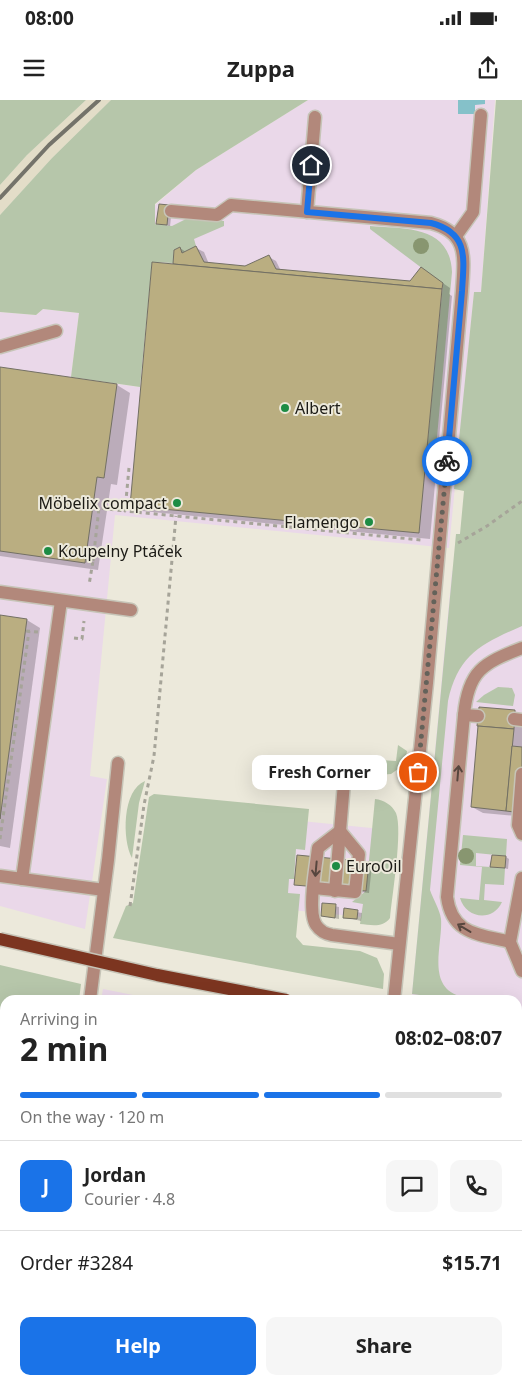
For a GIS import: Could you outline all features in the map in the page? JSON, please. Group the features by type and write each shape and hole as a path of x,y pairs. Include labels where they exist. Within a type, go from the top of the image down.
{"main road":[{"path":"0,939 157,975 260,995"}],"street":[{"path":"456,236 474,212 481,115"},
{"path":"307,212 315,117"},
{"path":"171,212 217,215 231,205 431,223 450,230 456,236 463,253 463,272 439,542 394,995"},
{"path":"0,347 56,331"},
{"path":"0,592 131,610"},
{"path":"22,879 61,601"},
{"path":"510,942 466,931 449,912 447,897 468,687 475,675 485,664 522,648"},
{"path":"464,715 478,716"},
{"path":"91,995 118,763"},
{"path":"522,774 518,825 522,834"},
{"path":"335,891 344,783"},
{"path":"340,831 318,848 312,915 315,925 326,934 399,944"},
{"path":"314,888 355,892 359,854 340,831"},
{"path":"0,876 104,890"},
{"path":"522,878 510,942 522,971"}],"path":[{"path":"125,511 129,468"},
{"path":"92,562 99,508 439,542 463,542 522,501"},
{"path":"130,906 144,806 154,756 176,516"},
{"path":"0,839 28,631"}],"shaded area":[{"path":"86,100 111,100 52,158 0,215 0,185 27,155"},
{"path":"308,100 495,100 481,293 474,292 449,548 115,515 90,776 107,779 85,929 0,906 0,312 36,315 43,309 79,313 71,377 139,387 153,261 155,205 196,170"},
{"path":"522,551 522,995 412,994 452,571"},
{"path":"291,820 381,829 372,918 282,909"},
{"path":"103,989 133,995 102,995"}],"green space":[{"path":"0,100 86,100 27,155 0,185"},
{"path":"111,100 308,100 196,170 155,204 155,224 172,226 188,218 224,221 224,226 194,239 196,246 182,253 180,247 174,250 173,263 152,262 140,387 71,377 79,313 43,309 36,315 0,312 0,215 52,158"},
{"path":"496,100 522,100 522,626 495,639 473,653 458,672 452,685 448,701 430,890 441,919 439,973 449,991 457,995 419,995 412,994 456,534 460,534 464,491 454,489 474,292 481,292"},
{"path":"370,226 411,229 423,233 443,245 449,257 452,272 435,459 429,466 425,467 443,284 370,229"},
{"path":"498,687 512,688 515,695 513,706 476,702 484,695"},
{"path":"398,745 407,751 405,764 391,774 378,775 380,760 396,761"},
{"path":"145,781 139,803 132,858 127,840 126,816 132,794 137,786"},
{"path":"154,794 309,809 305,850 296,849 294,879 289,879 288,893 300,894 296,937 303,945 360,951 377,958 384,974 383,989 113,938 126,906 133,903 149,797"},
{"path":"375,799 387,803 396,813 398,821 396,864 390,918 380,925 360,924 363,904 352,902 366,891"},
{"path":"463,835 507,839 506,856 476,853 476,866 505,868 504,885 485,884 484,900 502,902 492,913 486,915 474,914 463,905 460,898 479,900 482,867 460,865"},
{"path":"0,965 81,984 80,995 0,995"}],"water":[{"path":"458,100 485,100 485,104 475,105 475,114 458,114"}],"building":[{"path":"159,204 169,205 167,225 156,224"},
{"path":"196,246 204,262 245,266 269,255 276,269 410,281 421,267 443,283 442,289 173,264 174,250 180,247 182,253"},
{"name":"Albert","path":"152,262 442,289 419,533 130,506"},
{"path":"0,367 117,384 104,478 97,477 85,563 0,551"},
{"path":"0,615 27,619 0,819"},
{"path":"479,707 515,710 514,729 477,726"},
{"path":"478,726 514,729 506,811 471,807"},
{"path":"512,746 522,747 522,813 506,811"},
{"path":"297,855 369,862 366,891 294,885"},
{"path":"492,855 506,856 505,868 490,867"},
{"path":"322,903 336,904 335,918 321,916"},
{"path":"344,908 358,910 357,919 343,918"}],"railway":[{"path":"0,198 49,145 99,100"}],"way so far":[{"path":"418,772 447,461"}],"place":[{"name":"Albert","path":"285,408"},
{"name":"Möbelix compact","path":"177,503"},
{"name":"Flamengo","path":"369,522"},
{"name":"Koupelny Ptáček","path":"48,551"},
{"name":"Fresh Corner","path":"418,772"},
{"name":"EuroOil","path":"336,866"}],"route":[{"path":"311,165 307,212 431,223 450,230 461,244 464,263 447,461"}]}
